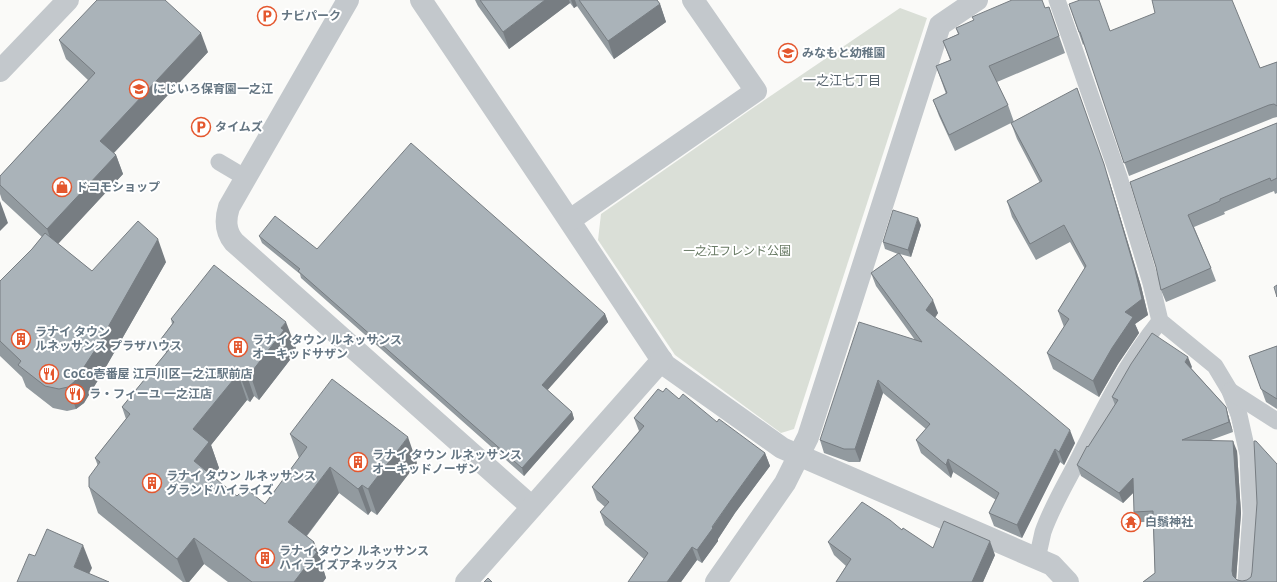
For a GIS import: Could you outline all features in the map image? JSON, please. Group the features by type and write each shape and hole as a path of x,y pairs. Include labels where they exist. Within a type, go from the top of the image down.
{"street":[{"path":"0,71 68,0"},
{"path":"348,0 229,207 226,216 228,235 234,242 532,507"},
{"path":"421,0 570,220 665,365 782,448 1052,565 1068,582"},
{"path":"570,220 756,91 693,0"},
{"path":"716,582 785,483 808,437 940,24 977,0"},
{"path":"466,582 662,360"}],"lane":[{"path":"1057,0 1130,186 1160,320 1215,366 1230,391 1239,414 1248,454 1251,513 1246,582"},
{"path":"219,162 246,178"},
{"path":"1037,559 1044,532 1056,502 1096,423 1128,367 1160,320"},
{"path":"1230,391 1277,421"}],"green space":[{"name":"一之江フレンド公園","path":"900,8 927,18 794,429 781,433 675,355 598,240 601,214"}],"building":[{"path":"97,0 165,0 201,33 100,141 116,155 47,229 0,185 0,176 95,73 59,40"},
{"path":"480,0 545,0 503,32"},
{"path":"579,0 657,0 660,4 608,41"},
{"path":"1012,0 1042,0 1045,8 1049,7 1059,36 989,66 1008,105 949,135 933,100 947,93 936,66 951,60 943,41 959,34 956,28 974,20 972,17"},
{"path":"1080,0 1099,0 1110,31 1155,13 1152,0 1232,0 1260,68 1277,62 1277,106 1274,104 1269,105 1124,163 1080,32 1069,4"},
{"path":"1077,88 1104,164 1142,299 1125,312 1133,317 1112,348 1093,381 1047,353 1069,319 1058,311 1086,266 1064,225 1030,244 1007,201 1042,181 1011,123"},
{"path":"1277,123 1277,178 1271,181 1270,178 1220,199 1220,201 1188,215 1211,268 1161,290 1156,267 1130,182"},
{"path":"411,143 605,314 542,385 572,412 522,468 298,271 300,269 259,236 275,216 317,249"},
{"path":"893,210 918,218 908,250 883,242"},
{"path":"138,221 158,239 95,350 75,381 68,387 59,389 45,386 18,365 21,361 0,341 0,281 32,249 45,233 92,271"},
{"path":"899,253 933,300 926,310 1070,430 1059,452 1055,449 1017,525 989,513 999,493 948,459 946,465 916,440 930,424 878,380 855,449 844,449 820,440 859,322 922,342 871,273"},
{"path":"214,265 286,322 281,328 284,330 250,374 245,370 240,376 238,374 193,429 209,442 194,461 237,496 241,492 246,495 249,491 265,504 307,447 290,434 332,379 408,437 368,489 362,485 358,489 330,467 288,522 314,542 310,547 317,552 294,582 252,582 194,538 177,559 89,487 89,477 100,462 95,458 130,414 122,407 171,347 161,339 174,322 171,319"},
{"path":"1277,285 1277,297 1274,287"},
{"path":"1152,333 1188,357 1185,362 1226,407 1229,422 1182,440 1233,441 1237,502 1232,571 1233,576 1237,580 1247,580 1251,577 1252,572 1257,503 1254,441 1256,441 1277,464 1277,582 1143,582 1155,573 1153,511 1134,512 1133,478 1119,493 1077,465 1087,446 1088,447 1118,400 1112,397 1131,364"},
{"path":"1277,346 1277,399 1261,389 1249,356"},
{"path":"666,388 679,399 683,394 717,422 719,419 765,453 697,550 692,547 667,582 628,582 648,553 600,512 609,502 592,487 644,426 634,418 658,389 663,392"},
{"path":"862,502 890,520 902,530 903,528 933,548 944,521 990,541 972,582 836,582 851,559 828,542"},
{"path":"47,529 83,545 74,567 109,582 17,582 29,554 35,556"},
{"path":"488,578 492,582 484,582"}],"place":[{"name":"ナビパーク","path":"267,16"},
{"name":"みなもと幼稚園","path":"788,53"},
{"name":"にじいろ保育園一之江","path":"139,89"},
{"name":"タイムズ","path":"201,127"},
{"name":"ドコモショップ","path":"62,187"},
{"name":"ラナイ タウン ルネッサンス プラザハウス","path":"21,339"},
{"name":"ラナイ タウン ルネッサンス オーキッドサザン","path":"238,347"},
{"name":"CoCo壱番屋 江戸川区一之江駅前店","path":"49,374"},
{"name":"ラ・フィーユ 一之江店","path":"75,394"},
{"name":"ラナイ タウン ルネッサンス オーキッドノーザン","path":"358,462"},
{"name":"ラナイ タウン ルネッサンス グランドハイライズ","path":"152,483"},
{"name":"白鬚神社","path":"1131,522"},
{"name":"ラナイ タウン ルネッサンス ハイライズアネックス","path":"265,558"}],"district":[{"name":"一之江七丁目","path":"842,80"}]}
